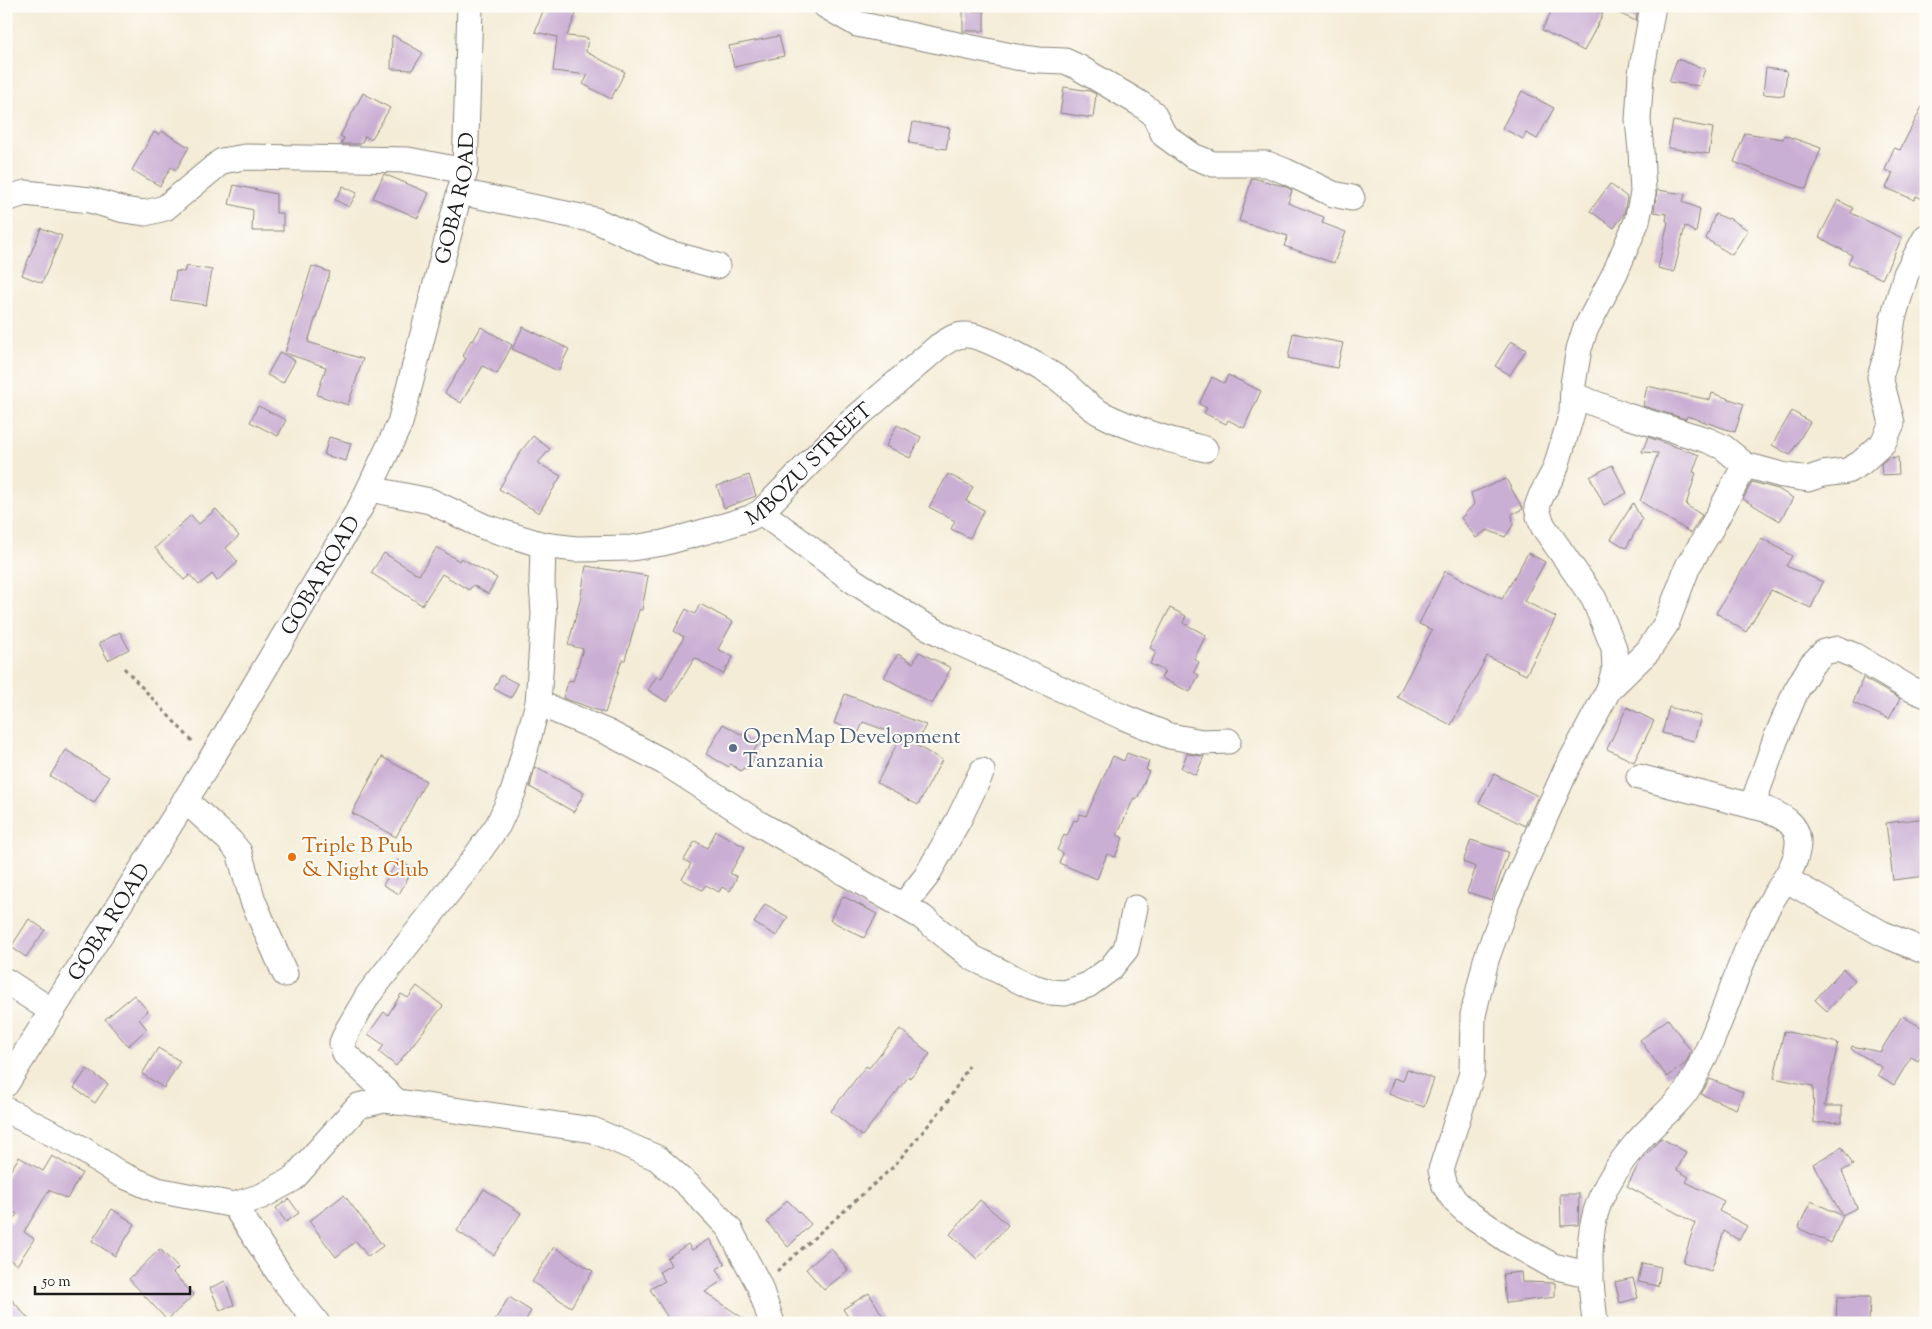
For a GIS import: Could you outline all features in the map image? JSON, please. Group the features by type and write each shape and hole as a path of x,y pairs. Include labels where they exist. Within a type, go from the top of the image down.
{"street":[{"name":"GOBA ROAD","path":"6,1084 210,761 370,490 400,423 463,182 470,6"},
{"path":"826,6 857,24 1016,57 1038,60 1065,60 1140,102 1153,113 1164,135 1193,156 1213,164 1267,164 1333,194 1352,198"},
{"path":"1590,1276 1553,1266 1509,1241 1468,1213 1445,1186 1441,1170 1472,1073 1473,1015 1486,960 1507,902 1566,770 1609,689 1615,668 1614,648 1594,599 1543,526 1537,507 1555,470 1572,413 1572,395 1579,349 1585,330 1615,273 1637,221 1643,193 1638,120 1640,83 1653,6"},
{"path":"6,199 25,194 44,195 90,200 124,210 146,213 165,208 222,161 245,157 408,160 463,182 596,220 665,252 717,266"},
{"path":"1572,395 1627,416 1707,440 1723,447 1745,465 1782,476 1808,479 1823,474 1847,471 1861,463 1883,443 1892,423 1880,377 1888,350 1893,318 1906,274 1926,236"},
{"name":"MBOZU STREET","path":"370,490 430,501 485,527 543,545 576,549 632,548 663,543 750,518 761,512 844,428 939,346 953,337 965,334 978,336 1005,349 1059,380 1097,412 1136,430 1205,449"},
{"path":"1609,689 1648,650 1666,624 1688,566 1745,465"},
{"path":"761,512 855,582 920,623 951,639 1123,717 1170,736 1202,742 1228,741"},
{"path":"397,1102 345,1054 342,1043 368,995 471,863 498,825 514,790 538,703 544,614 542,583 543,545"},
{"path":"1752,806 1796,691 1812,664 1824,652 1838,649 1855,656 1926,696"},
{"path":"538,703 609,733 664,762 758,823 922,916 973,958 1030,986 1050,992 1065,993 1088,985 1110,970 1126,949 1136,908"},
{"path":"903,906 926,877 959,819 982,771"},
{"path":"1595,1323 1590,1276 1590,1235 1600,1200 1612,1176 1634,1146 1684,1093 1703,1062 1754,935 1768,905 1785,879 1794,858 1798,840 1794,828 1785,818 1752,806 1639,777"},
{"path":"185,800 230,841 239,852 253,901 285,974"},
{"path":"1785,879 1881,933 1926,952"},
{"path":"6,980 52,1011"},
{"path":"6,1110 79,1147 120,1174 157,1190 234,1204 262,1196 293,1179 358,1106 384,1100 594,1130 657,1158 689,1186 729,1228 759,1286 772,1323"},
{"path":"234,1204 282,1278 316,1323"}],"path":[{"path":"124,668 210,761"},
{"path":"759,1286 893,1167 946,1104 969,1066"}],"building":[{"path":"545,6 557,6 576,14 567,36 588,38 586,52 625,72 611,99 583,84 588,75 553,71 557,37 535,32"},
{"path":"1554,6 1587,6 1603,14 1584,51 1542,30"},
{"path":"1603,6 1638,6 1636,21"},
{"path":"963,11 984,11 984,31 963,31"},
{"path":"392,35 423,53 412,70 391,69"},
{"path":"779,36 784,56 734,67 729,46"},
{"path":"1677,59 1705,69 1699,86 1669,82"},
{"path":"1766,68 1787,71 1784,96 1763,94"},
{"path":"1064,87 1090,91 1096,94 1093,118 1060,113"},
{"path":"1522,91 1554,108 1537,139 1526,133 1523,139 1502,128"},
{"path":"363,93 390,108 371,140 365,136 361,144 341,144 344,138 340,136"},
{"path":"1926,99 1926,200 1916,196 1915,200 1886,188 1893,173 1885,170 1894,148 1900,150"},
{"path":"1673,121 1713,128 1709,154 1668,148"},
{"path":"913,122 950,128 946,149 909,143"},
{"path":"162,131 189,147 176,170 171,167 160,186 132,170 154,132 159,135"},
{"path":"1745,133 1783,139 1784,135 1821,148 1806,189 1734,162"},
{"path":"384,174 429,193 418,218 373,198"},
{"path":"1252,178 1284,186 1292,190 1288,203 1324,217 1322,223 1346,232 1334,263 1284,246 1288,236 1239,221"},
{"path":"1610,184 1627,197 1624,214 1614,228 1590,211"},
{"path":"234,185 276,194 276,213 283,213 283,231 252,231 253,210 229,204"},
{"path":"343,186 357,193 349,207 335,200"},
{"path":"1657,190 1685,194 1683,202 1700,209 1696,233 1685,226 1674,272 1658,268 1668,222 1666,221 1667,214 1654,212"},
{"path":"1838,200 1853,208 1851,213 1902,238 1882,279 1848,263 1852,255 1819,237"},
{"path":"1715,214 1729,218 1748,230 1732,255 1706,239"},
{"path":"41,228 62,236 42,283 22,275"},
{"path":"186,266 212,270 206,305 171,300 176,271 184,272"},
{"path":"312,266 330,272 308,342 363,359 348,405 317,395 326,367 285,353"},
{"path":"481,327 512,345 497,374 483,366 461,403 445,393 466,358 463,356 471,340 473,341"},
{"path":"523,327 569,349 558,371 512,349"},
{"path":"1293,333 1343,343 1337,368 1288,358"},
{"path":"1511,341 1526,350 1510,375 1495,366"},
{"path":"280,352 295,361 283,383 267,375"},
{"path":"1228,375 1261,391 1244,428 1228,420 1226,424 1204,413 1207,408 1199,404 1212,377 1224,383"},
{"path":"1647,386 1710,400 1712,393 1744,404 1735,432 1687,416 1686,419 1643,406"},
{"path":"258,406 286,420 278,436 250,422"},
{"path":"1792,411 1810,422 1790,455 1772,445"},
{"path":"897,425 921,437 910,458 886,446"},
{"path":"533,436 550,449 538,463 561,476 539,513 499,489 521,451"},
{"path":"329,437 351,443 346,461 324,455"},
{"path":"1648,437 1699,455 1693,472 1696,473 1686,505 1702,515 1691,533 1640,501 1658,453 1642,452"},
{"path":"1898,457 1899,474 1882,475 1881,464 1888,458"},
{"path":"1612,465 1627,493 1604,505 1590,477"},
{"path":"948,474 973,487 966,501 984,510 970,538 951,529 955,521 929,507"},
{"path":"749,475 756,496 724,508 717,486"},
{"path":"1506,479 1523,509 1512,514 1513,525 1505,537 1487,530 1476,538 1461,518 1474,504 1471,493"},
{"path":"1752,482 1778,489 1793,498 1780,521 1743,499"},
{"path":"1633,503 1642,520 1626,548 1611,539"},
{"path":"216,509 239,536 226,548 238,562 217,581 212,574 199,585 190,575 184,580 155,548 191,515 199,524"},
{"path":"1762,538 1792,556 1786,566 1823,582 1811,608 1771,590 1746,632 1716,613"},
{"path":"437,547 459,561 461,558 497,578 488,594 473,585 469,590 442,574 422,605 371,573 384,553 419,575"},
{"path":"1528,553 1545,562 1524,601 1556,617 1526,675 1487,656 1451,725 1397,697 1432,630 1419,624 1445,571 1502,599"},
{"path":"586,566 648,576 642,610 639,610 625,660 622,660 605,713 563,698 569,680 573,681 583,649 568,645 580,601"},
{"path":"700,604 733,622 718,649 733,657 723,674 695,658 667,702 648,690 657,676 661,679 684,637 674,631 686,609 695,614"},
{"path":"1170,608 1186,616 1183,623 1206,635 1194,659 1199,662 1194,672 1199,675 1190,692 1161,678 1165,671 1150,664 1156,652 1150,648"},
{"path":"120,632 129,649 108,660 99,643"},
{"path":"919,652 951,668 932,704 884,677 898,654 913,663"},
{"path":"501,675 518,684 511,698 494,689"},
{"path":"1863,678 1900,699 1889,719 1853,703"},
{"path":"845,694 926,725 915,745 942,760 918,805 877,783 901,736 863,722 859,732 834,723"},
{"path":"1627,707 1654,721 1634,762 1607,749"},
{"path":"1669,707 1701,716 1694,741 1662,733"},
{"name":"OpenMap Development Tanzania","path":"723,724 758,744 753,752 757,754 747,770 743,768 741,771 730,764 729,767 706,754"},
{"path":"66,750 109,777 94,803 50,776"},
{"path":"1127,753 1149,761 1146,770 1149,771 1137,799 1134,798 1117,835 1123,838 1115,857 1107,854 1097,879 1059,863 1063,853 1057,850 1064,835 1067,836 1074,820 1077,821 1080,814 1086,816 1113,756 1124,761"},
{"path":"1187,754 1204,756 1196,775 1181,768"},
{"path":"382,757 426,781 396,837 352,813"},
{"path":"535,767 584,793 574,812 530,787"},
{"path":"1494,774 1538,796 1525,826 1479,803"},
{"path":"1926,818 1926,876 1893,880 1886,823"},
{"path":"716,831 745,847 730,873 737,877 730,891 722,887 719,892 706,885 702,890 682,879 691,864 684,860 695,841 707,848"},
{"path":"1471,840 1508,852 1492,900 1467,892 1476,867 1463,862"},
{"path":"398,860 413,869 399,894 383,885"},
{"path":"843,896 877,914 864,938 830,920"},
{"path":"765,904 788,917 777,936 754,923"},
{"path":"29,919 45,930 26,957 11,947"},
{"path":"1843,969 1855,980 1827,1011 1815,1000"},
{"path":"417,986 443,1006 396,1066 379,1052 384,1045 368,1034 384,1012 388,1015 401,994 408,998"},
{"path":"134,995 148,1011 139,1019 147,1029 128,1046 105,1019"},
{"path":"1902,1016 1926,1030 1926,1048 1918,1061 1911,1057 1894,1085 1878,1075 1882,1067 1851,1049 1852,1046 1880,1052"},
{"path":"1668,1019 1691,1051 1686,1063 1667,1077 1640,1040"},
{"path":"900,1029 930,1054 910,1078 909,1076 862,1136 831,1111 866,1066 869,1068"},
{"path":"1784,1031 1838,1043 1824,1106 1842,1106 1842,1122 1814,1123 1813,1086 1774,1078"},
{"path":"158,1048 180,1061 164,1088 142,1074"},
{"path":"87,1069 108,1084 95,1103 74,1088"},
{"path":"1407,1069 1434,1079 1424,1107 1388,1094 1394,1078 1403,1081"},
{"path":"1710,1079 1743,1092 1736,1109 1701,1094"},
{"path":"1661,1138 1686,1152 1677,1170 1689,1177 1686,1182 1724,1201 1719,1211 1747,1226 1739,1240 1724,1231 1711,1271 1683,1262 1695,1223 1627,1186 1640,1162"},
{"path":"1842,1147 1853,1165 1842,1171 1857,1208 1842,1215 1813,1164"},
{"path":"52,1156 82,1173 67,1199 49,1190 24,1232 34,1239 17,1265 9,1259 6,1264 6,1220 11,1223 17,1214 6,1208 6,1178 19,1157 43,1171"},
{"path":"484,1189 521,1213 494,1255 457,1231"},
{"path":"1560,1194 1579,1194 1578,1225 1561,1226"},
{"path":"344,1195 383,1246 368,1257 356,1241 336,1257 309,1221"},
{"path":"289,1199 299,1213 286,1222 276,1208"},
{"path":"787,1200 811,1224 788,1247 767,1222"},
{"path":"980,1200 1008,1225 977,1259 950,1234"},
{"path":"1811,1201 1843,1216 1831,1243 1798,1228"},
{"path":"112,1209 135,1224 115,1256 92,1241"},
{"path":"709,1239 725,1264 717,1269 723,1280 705,1292 750,1323 671,1323 650,1289 665,1281 659,1272 671,1265 667,1258 688,1244 692,1250"},
{"path":"554,1247 593,1271 571,1307 532,1282"},
{"path":"831,1248 848,1270 824,1290 806,1269"},
{"path":"160,1249 178,1268 173,1273 194,1295 167,1320 129,1279"},
{"path":"1642,1263 1661,1267 1658,1286 1638,1282"},
{"path":"1521,1272 1522,1282 1555,1283 1555,1297 1506,1303 1503,1274"},
{"path":"1633,1278 1638,1298 1620,1303 1615,1282"},
{"path":"225,1281 234,1305 220,1310 210,1288"},
{"path":"6,1293 32,1323 6,1323"},
{"path":"869,1293 887,1323 852,1323 843,1309"},
{"path":"509,1297 531,1311 524,1323 493,1323"},
{"path":"1837,1297 1870,1297 1869,1323 1836,1323"}],"place":[{"name":"OpenMap Development Tanzania","path":"733,748"},
{"name":"Triple B Pub & Night Club","path":"292,857"}]}
